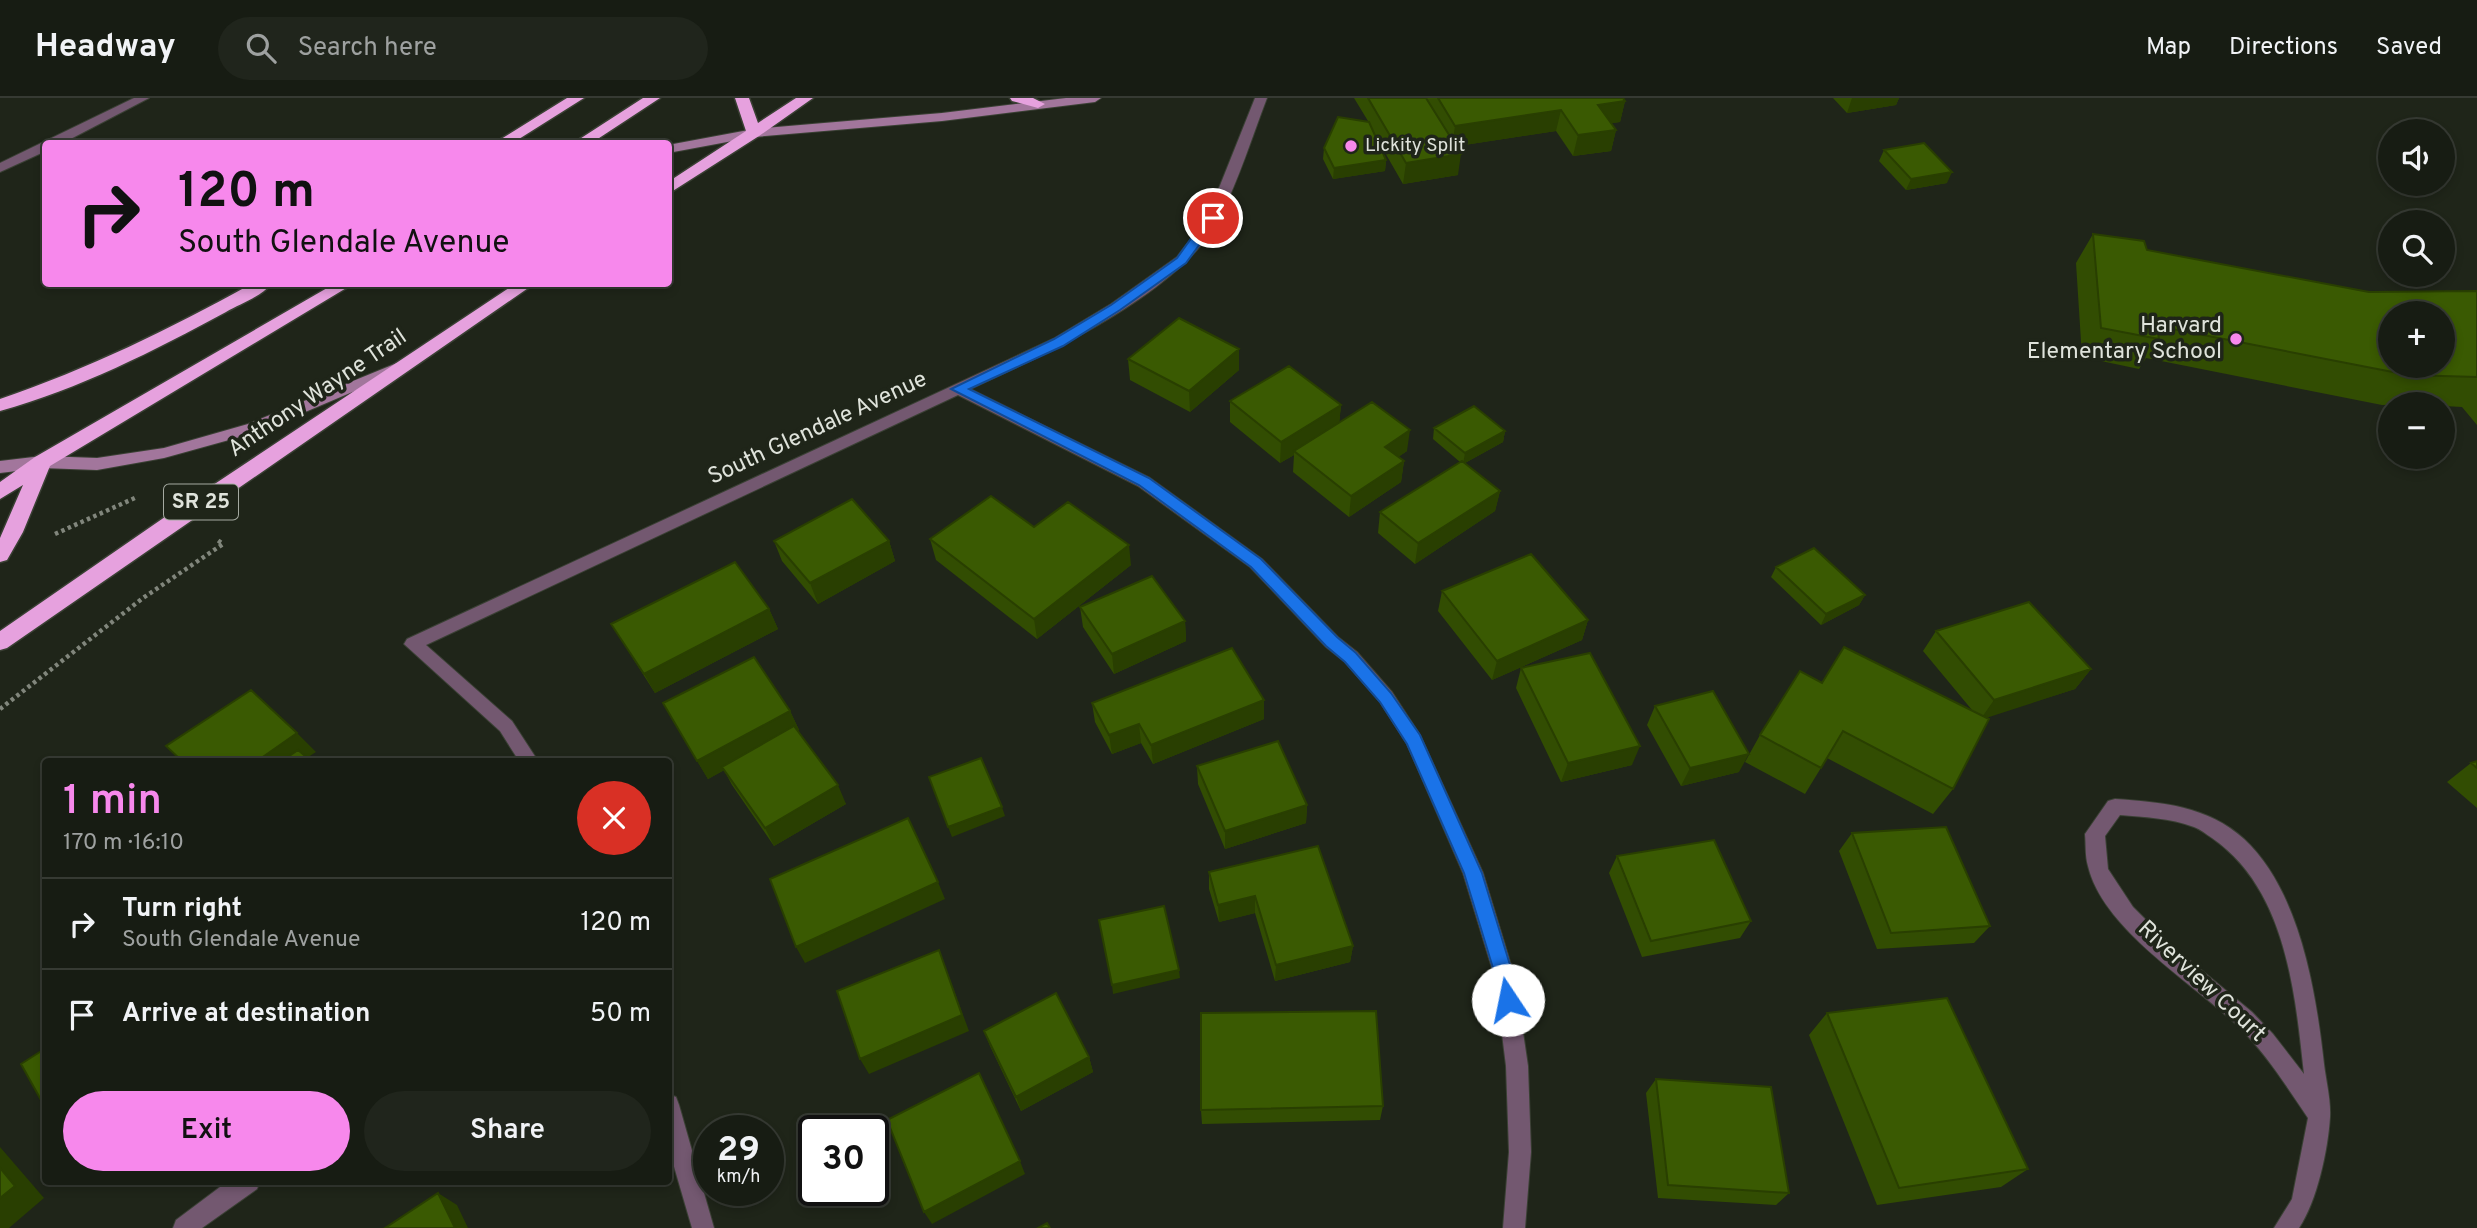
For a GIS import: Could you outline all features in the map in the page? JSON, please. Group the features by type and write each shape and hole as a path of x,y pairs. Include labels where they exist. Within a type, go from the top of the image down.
{"highway":[{"path":"507,140 577,98"},
{"path":"585,140 653,98"},
{"path":"742,98 754,132"},
{"path":"672,186 806,98"},
{"path":"1017,98 1038,104"},
{"path":"0,405 125,358 197,322 258,287"},
{"path":"0,492 42,462 340,287"},
{"name":"Anthony Wayne Trail","path":"0,642 403,365 521,287"},
{"path":"0,555 13,532 42,462"}],"street":[{"path":"58,140 143,98"},
{"path":"672,148 754,132 942,117 1095,98"},
{"name":"South Glendale Avenue","path":"526,758 506,726 413,644 1058,342 1115,307 1182,260 1213,218 1261,98"},
{"path":"0,168 42,148"},
{"path":"0,467 42,462 97,464 164,453 253,428 403,365"},
{"path":"958,389 1144,482 1256,563 1332,642 1351,657 1385,697 1414,740 1473,873 1505,978 1517,1066 1520,1152 1514,1228"},
{"name":"Riverview Court","path":"2285,1228 2302,1203 2319,1116 2306,998 2289,937 2272,891 2237,845 2200,820 2160,810 2115,807 2095,834 2099,870 2120,904 2151,940 2245,1019 2281,1058 2319,1116"},
{"path":"672,1119 704,1228"},
{"path":"184,1228 243,1185"}],"path":[{"path":"51,536 141,495"},
{"path":"0,709 143,598 223,544 206,531"}],"building":[{"path":"1368,98 1426,98 1461,154 1406,163"},
{"path":"1438,98 1623,98 1625,101 1598,105 1616,130 1578,135 1561,110 1455,126"},
{"name":"Lickity Split","path":"1338,117 1369,122 1386,160 1334,168 1324,148"},
{"path":"1924,143 1952,172 1911,179 1884,150"},
{"path":"2093,234 2144,241 2147,250 2369,292 2477,291 2477,377 2455,376 2455,301 2378,301 2378,369 2157,326 2159,339 2101,328"},
{"path":"1179,318 1239,349 1189,391 1128,359"},
{"path":"1289,366 1341,405 1281,442 1230,401"},
{"path":"1372,402 1410,430 1385,447 1404,461 1351,496 1294,451"},
{"path":"1474,406 1505,431 1465,453 1434,428"},
{"path":"1462,461 1500,491 1418,543 1380,512"},
{"path":"991,496 1034,527 1068,502 1129,545 1034,619 930,539"},
{"path":"852,499 889,541 810,583 774,541"},
{"path":"1814,548 1865,595 1826,614 1776,567"},
{"path":"1531,554 1588,620 1497,661 1442,591"},
{"path":"735,562 769,609 644,674 611,624"},
{"path":"1152,576 1185,621 1112,654 1080,607"},
{"path":"2029,602 2091,669 1994,700 1936,631"},
{"path":"1844,647 1989,719 1953,789 1843,731 1821,768 1760,735 1800,671 1822,683"},
{"path":"1232,648 1264,700 1151,745 1139,724 1109,735 1092,703"},
{"path":"1590,653 1640,746 1568,763 1521,668"},
{"path":"754,657 790,711 697,761 663,703"},
{"path":"251,690 297,733 261,758 179,758 166,746"},
{"path":"1713,691 1749,754 1690,768 1655,706"},
{"path":"794,726 838,785 765,828 722,767"},
{"path":"1278,741 1307,805 1225,831 1197,766"},
{"path":"298,750 307,758 286,758"},
{"path":"981,758 1002,807 948,827 929,777"},
{"path":"908,818 938,882 796,947 770,879"},
{"path":"1946,827 1990,926 1891,933 1852,833"},
{"path":"1714,840 1751,921 1651,941 1617,856"},
{"path":"1318,846 1353,946 1276,965 1255,896 1218,905 1209,872"},
{"path":"1164,906 1179,970 1112,985 1099,920"},
{"path":"939,950 962,1015 860,1059 837,991"},
{"path":"1056,993 1089,1057 1016,1097 984,1031"},
{"path":"1947,998 2028,1169 1899,1188 1827,1013"},
{"path":"1376,1011 1383,1106 1201,1110 1201,1013"},
{"path":"42,1051 42,1102 21,1064"},
{"path":"979,1073 1020,1161 924,1212 889,1125 889,1119"},
{"path":"1656,1079 1771,1087 1789,1193 1668,1185"},
{"path":"0,1168 15,1186 0,1198"},
{"path":"438,1193 455,1228 385,1228"}],"place":[{"name":"Lickity Split","path":"1351,146"},
{"name":"Harvard Elementary School","path":"2236,339"}],"route":[{"path":"1213,218 1182,260 1115,307 1058,342 958,389 1163,494 1256,563 1332,642 1351,657 1385,697 1414,740 1473,873 1505,978 1508,1000"}]}
